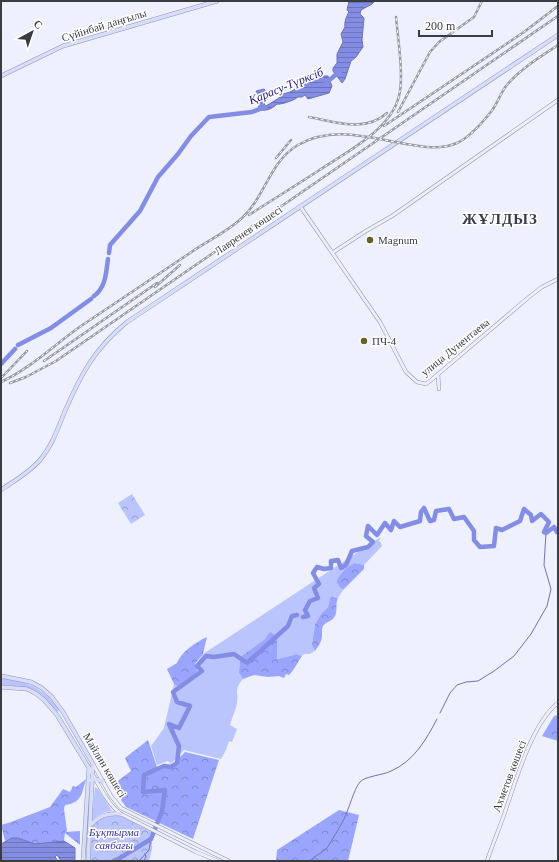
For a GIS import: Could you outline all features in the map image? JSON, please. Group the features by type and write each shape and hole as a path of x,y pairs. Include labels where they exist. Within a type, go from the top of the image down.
{"main road":[{"name":"Сүйінбай даңғылы","path":"1,76 63,46 217,1"},
{"name":"Лавренев көшесі","path":"1,490 33,468 43,456 52,440 82,374 94,356 117,330 140,313 558,35"},
{"name":"Майлин көшесі","path":"1,676 27,680 36,684 52,697 63,712 93,764"},
{"name":"Майлин көшесі","path":"1,687 31,690 44,700 57,715 89,768"},
{"path":"57,715 63,712"},
{"path":"88,861 89,827 94,778 93,764"},
{"path":"83,861 89,768"},
{"path":"94,778 103,781"},
{"path":"88,782 94,778"},
{"path":"89,827 101,815 108,813 121,814"}],"street":[{"path":"332,254 366,231 392,216 558,100"},
{"name":"улица Дунентаева","path":"300,206 380,322 406,372 417,382 426,384 529,297 542,287 558,279"},
{"path":"438,374 439,389"},
{"name":"Ахметов көшесі","path":"487,861 513,788 535,733 546,715 558,702"},
{"name":"Майлин көшесі","path":"93,764 111,796 121,808 229,861"},
{"name":"Майлин көшесі","path":"89,768 110,803 121,814 218,861"}],"green space":[{"path":"132,494 145,515 131,524 118,503"},
{"path":"381,537 379,541 382,546 364,565 355,563 337,584 343,590 338,598 334,596 330,598 328,607 321,614 315,624 312,645 315,651 302,656 296,654 277,659 277,636 265,639 240,657 239,673 243,679 237,689 236,706 230,725 237,729 232,742 229,741 221,759 184,750 171,764 168,761 157,765 151,746 164,728 174,684 179,687 186,680 203,654"},
{"path":"355,563 364,565 364,569 343,590 337,582 339,577 344,571"},
{"path":"332,596 338,598 336,613 332,619 323,626 321,641 315,651 312,645 315,624 321,614 328,607"},
{"path":"270,632 277,636 277,659 296,654 302,656 291,673 289,675 286,674 284,678 279,676 268,677 254,675 243,679 239,673 240,657 265,639"},
{"path":"207,637 203,654 195,664 197,672 179,687 174,684 167,669 177,663 189,648"},
{"path":"1,678 23,682 35,687 46,695 59,711 56,712 39,693 33,690 1,685"},
{"path":"558,715 558,741 542,736 554,716"},
{"path":"148,740 157,767 173,764 185,752 219,760 193,839 126,807 111,786 131,771 125,758"},
{"path":"86,779 78,800 71,804 65,805 64,809 67,831 65,832 80,831 80,845 65,833 64,841 35,844 14,838 5,841 1,825 50,807 63,789 70,792 73,786 76,787"},
{"path":"95,787 98,789 112,811 101,814 92,820"},
{"path":"339,810 359,815 348,861 276,861 277,850"},
{"name":"Бұқтырма саябағы","path":"109,815 119,815 152,832 152,849 149,861 90,861 92,826 99,819"}],"shaded area":[{"path":"349,1 375,1 361,10 360,14 364,18 362,40 363,47 351,61 345,79 342,83 333,71 333,68 337,63 337,54 343,42 341,34 345,27 349,12 347,10"},
{"path":"314,73 322,76 328,76 332,86 329,93 308,99 305,95 282,104 277,104 268,110 258,109 261,95 258,95 256,91 264,89 266,91 268,96 264,104 266,106 279,98 282,94 296,88 302,83 305,76"},
{"path":"12,838 18,838 35,844 64,841 75,848 75,861 61,861 57,855 55,857 58,861 1,861 1,844"}],"waterway":[{"name":"Қарасу-Түрксіб","path":"326,83 340,71"},
{"name":"Қарасу-Түрксіб","path":"109,253 110,245 140,211 158,177 191,136 209,117 252,112 265,107"},
{"name":"Қарасу-Түрксіб","path":"94,296 103,284 108,259"},
{"name":"Қарасу-Түрксіб","path":"18,345 51,328 91,299"},
{"name":"Қарасу-Түрксіб","path":"1,364 15,349"},
{"path":"303,617 308,616 305,610 310,601 318,598 314,588 319,584 313,573 317,567 324,569 331,568 331,561 338,560 341,568 346,565 352,551 368,547 373,542 366,536 368,526 377,535 385,523 391,530 394,521 400,527 420,521 421,512 424,508 430,521 434,520 436,511 449,509 454,519 464,517 474,531 474,540 480,547 494,546 496,528 502,530 520,521 524,509 531,515 532,521 541,514 549,522 544,532 546,533 554,527 557,532 558,531"},
{"path":"440,713 450,693 457,685 466,682 478,681 494,671 514,656 531,634 547,606 551,589 544,565 546,533"},
{"path":"115,861 151,839 162,811 165,790 143,792 144,775 164,766 171,767 177,763 179,746 169,724 179,728 190,706 177,702 173,692 202,671 197,666 206,656 214,657 234,654 247,663 288,626 292,616 297,615"},
{"path":"310,861 327,848 344,819 360,782 366,778 391,771 406,762 424,742 437,719"},
{"path":"139,861 149,850 151,839"},
{"path":"144,861 146,857 145,854"}],"railway":[{"path":"398,112 430,52 439,42 474,17 482,1"},
{"path":"384,126 524,32 558,6"},
{"path":"10,383 26,377 56,361 558,16"},
{"path":"249,215 366,140 387,120 399,96 401,78 396,17"},
{"path":"1,382 22,370 81,326 236,223 257,200 281,160 288,152 298,145 311,139 338,134 365,136 425,147 445,147 457,143 471,134 483,121 497,103 506,86 518,74 558,45"},
{"path":"309,117 340,123 360,124 369,123 387,113"},
{"path":"276,158 291,140"},
{"path":"155,287 180,265"},
{"path":"44,361 157,283"},
{"path":"1,378 27,351"}],"place":[{"name":"Magnum","path":"370,240"},
{"name":"ПЧ-4","path":"364,341"}],"district":[{"name":"ЖҰЛДЫЗ","path":"500,219"}]}
